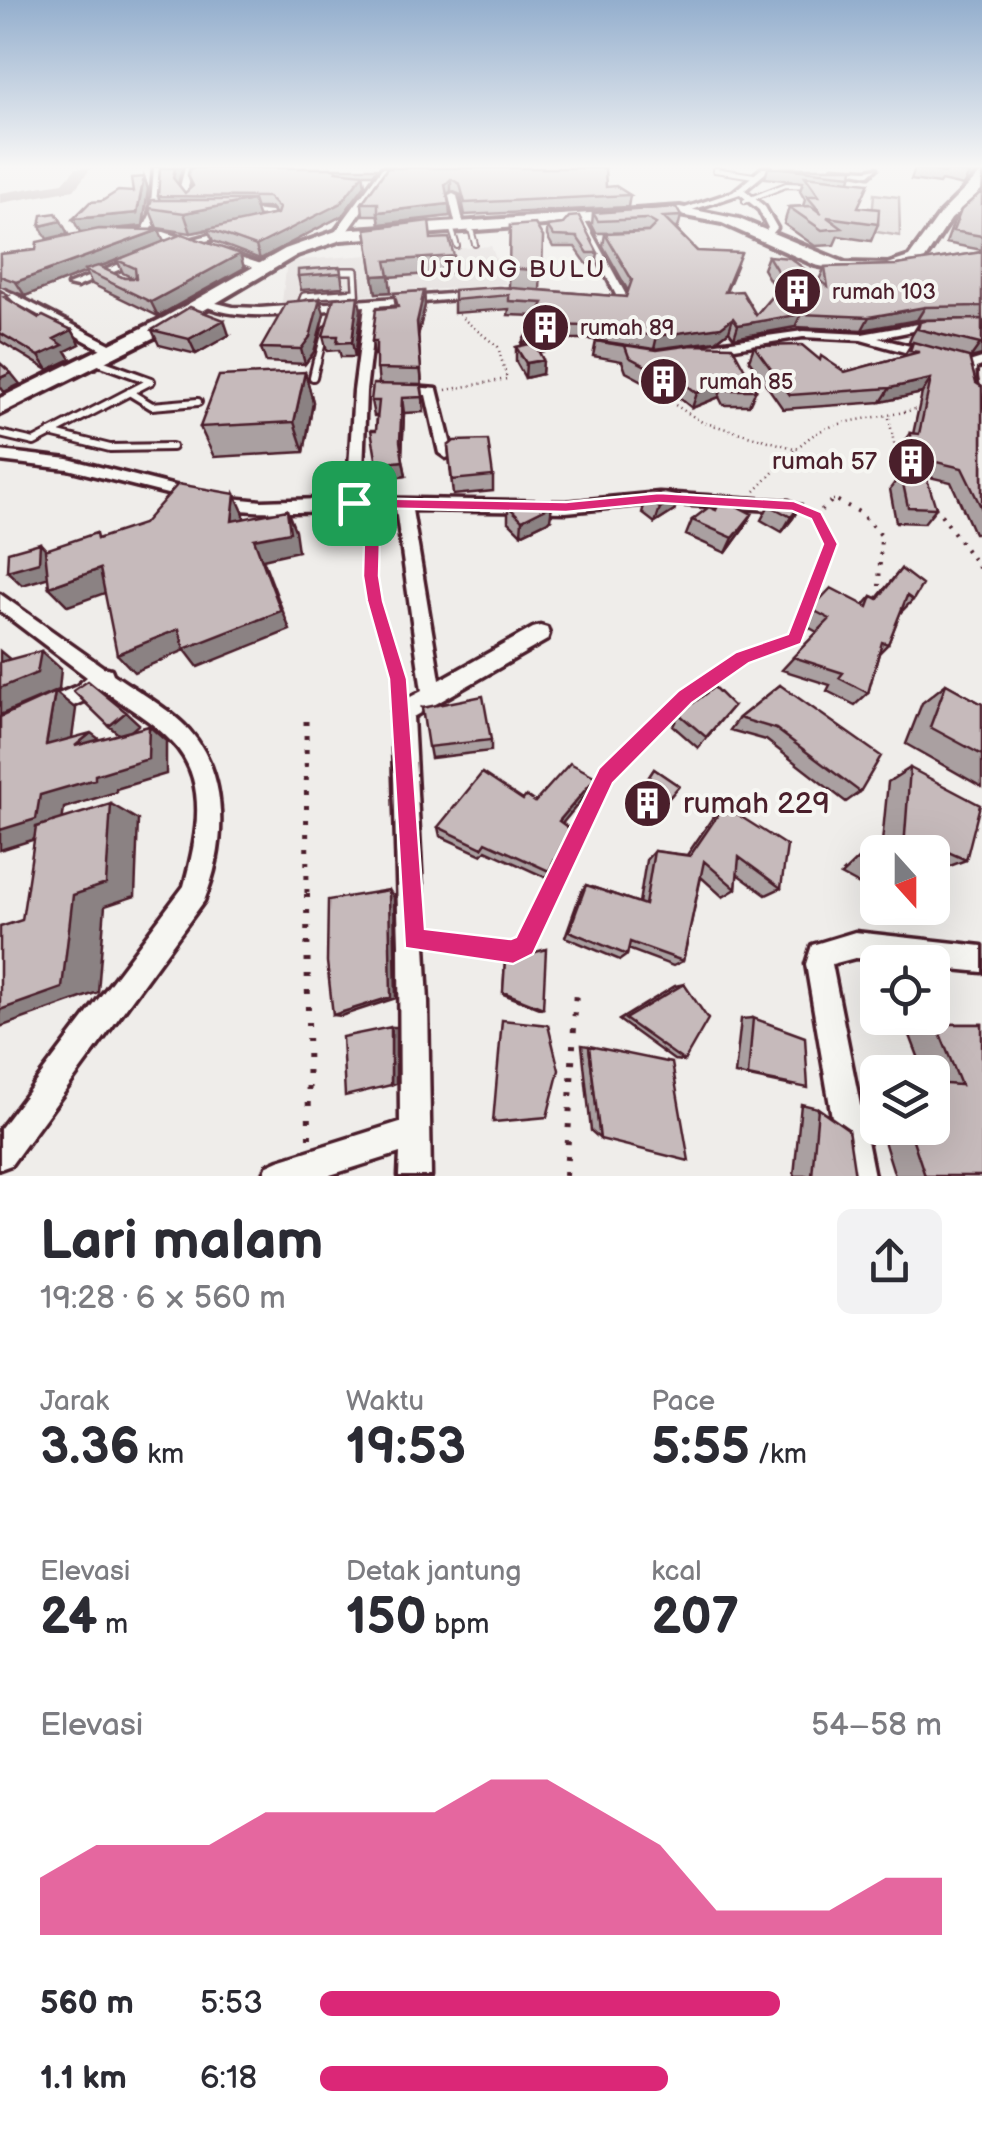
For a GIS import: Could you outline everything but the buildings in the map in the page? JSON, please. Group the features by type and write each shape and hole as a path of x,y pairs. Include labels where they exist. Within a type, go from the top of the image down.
{"highway":[{"path":"0,407 96,361 304,246 347,234 502,223"},
{"path":"730,223 822,270 858,276 896,276 912,272 928,261 935,250 936,230 943,223"}],"main road":[{"path":"347,234 354,223"},
{"path":"347,234 355,223"},
{"path":"114,234 147,232 264,267"}],"street":[{"path":"147,232 152,223"},
{"path":"254,227 271,223"},
{"path":"571,223 592,240 621,301 613,306 587,303"},
{"path":"763,223 766,238"},
{"path":"73,285 186,241 237,231"},
{"path":"592,240 610,239"},
{"path":"105,272 120,280"},
{"path":"0,290 114,351"},
{"path":"204,303 234,310 299,309 499,294"},
{"path":"354,503 375,391 364,305"},
{"path":"698,350 790,335 861,337 918,326 982,326"},
{"path":"861,337 942,358"},
{"path":"969,363 968,384 982,402"},
{"path":"375,391 432,392 446,453"},
{"path":"0,456 68,464 232,504 566,507 659,498 794,506"},
{"path":"403,504 432,694"},
{"path":"0,602 180,735 198,757 212,797 206,850 195,892 0,1154"},
{"path":"415,1176 414,939 402,712 540,634"},
{"path":"0,728 84,692 104,676"},
{"path":"858,1176 818,964 821,954 855,944 982,959"},
{"path":"294,1171 416,1132"}],"lane":[{"path":"515,223 530,232"},
{"path":"460,226 475,244"},
{"path":"456,246 460,226"},
{"path":"322,272 354,270 356,292 364,305"},
{"path":"299,309 304,296 356,292"},
{"path":"313,377 332,306"},
{"path":"0,434 34,442 151,380 96,361"},
{"path":"129,392 152,406 198,402"},
{"path":"50,433 87,446 131,452 172,447"}],"path":[{"path":"432,392 508,379 498,348 443,298"},
{"path":"650,388 688,415 713,426 752,433 797,449"},
{"path":"741,505 797,449 829,427 889,418 924,406"},
{"path":"889,418 897,459 904,473 918,483"},
{"path":"930,498 982,572"},
{"path":"816,515 834,499 858,512 881,536 879,586"},
{"path":"354,503 372,539 375,601 395,664 402,712"},
{"path":"414,939 513,952 525,945 606,776 685,697 742,657 795,639 831,544 816,515 794,506"},
{"path":"294,1171 306,721"},
{"path":"566,1176 576,990"}],"shaded area":[{"path":"872,223 900,223 900,236 871,231"},
{"path":"491,246 506,284 282,302 287,261"}],"place":[{"name":"rumah 103","path":"797,292"},
{"name":"rumah 89","path":"545,328"},
{"name":"rumah 85","path":"664,382"},
{"name":"rumah 57","path":"912,461"},
{"name":"rumah 229","path":"648,804"}],"district":[{"name":"UJUNG BULU","path":"513,269"}],"route":[{"path":"659,498 794,506 816,515 831,544 795,639 742,657 685,697 606,776 525,945 513,952 414,939 398,679 375,601 372,539 354,503 566,507 659,498"}]}
